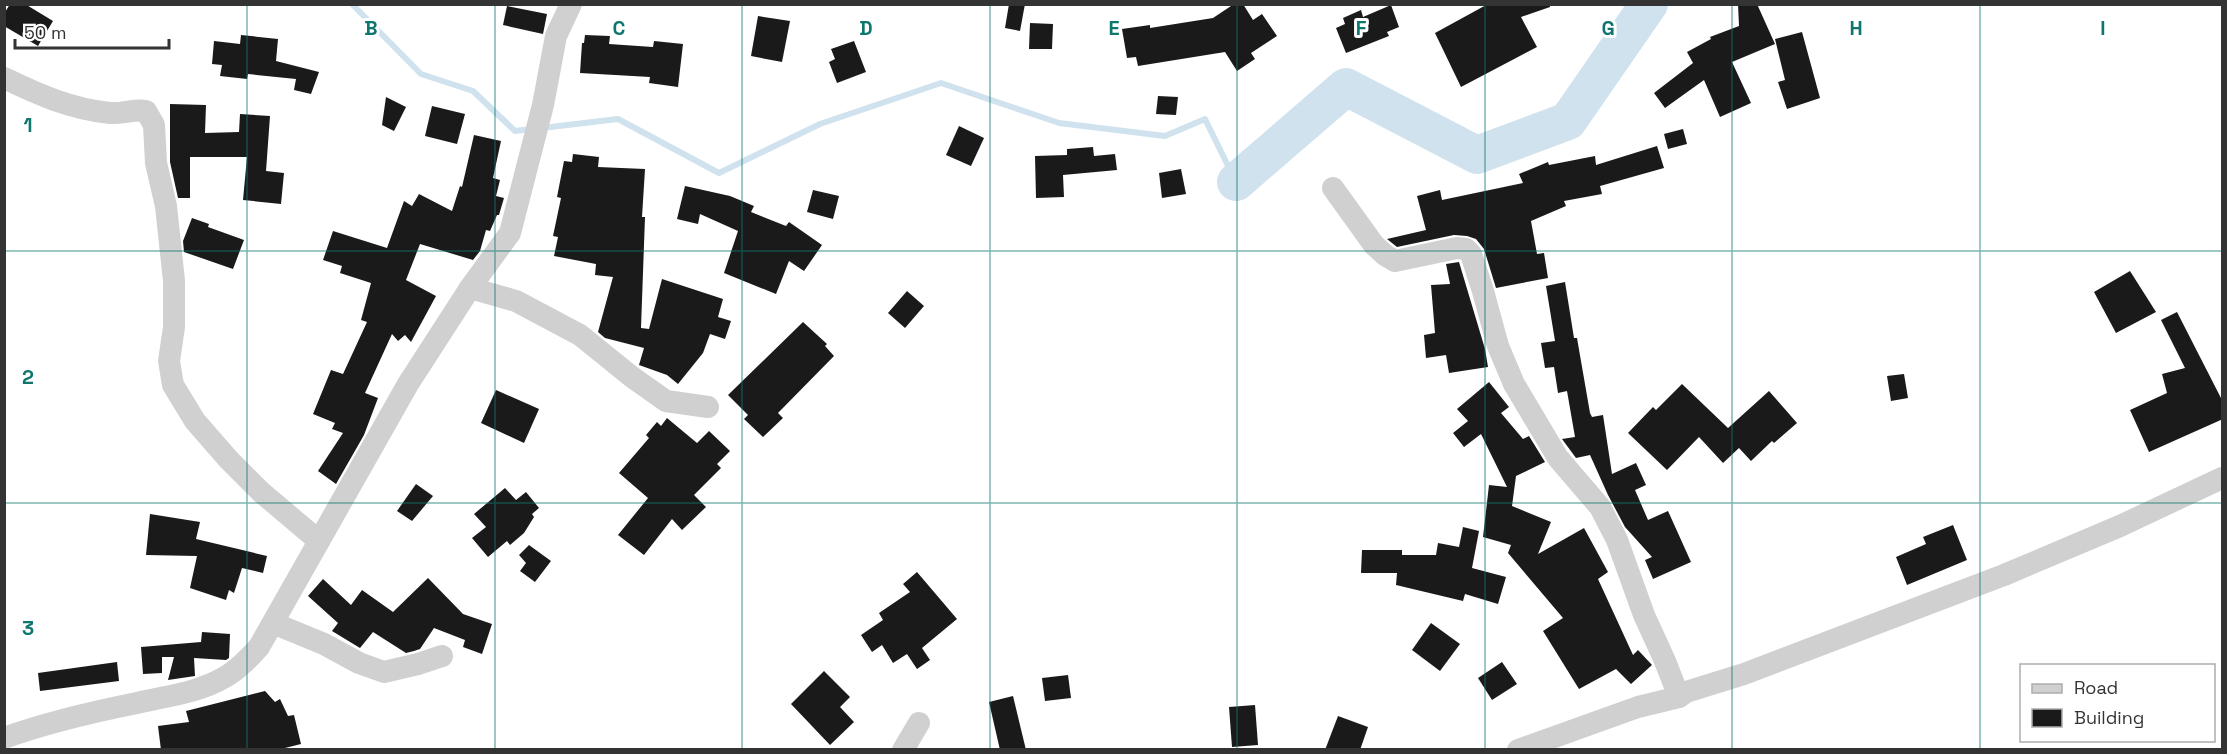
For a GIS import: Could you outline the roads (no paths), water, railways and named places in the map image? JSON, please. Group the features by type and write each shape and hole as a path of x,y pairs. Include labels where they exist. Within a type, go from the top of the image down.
{"street":[{"path":"4,738 76,715 194,690 225,677 246,661 259,647 408,384 470,288 510,233 543,105 556,36 571,4"},
{"path":"4,78 70,107 121,114 137,110 146,111 154,125 156,162 166,206 174,281 174,327 169,361 173,385 195,421 229,460 261,492 319,541"},
{"path":"1333,188 1374,245 1395,261 1457,248 1466,249 1471,254 1498,346 1514,384 1558,458 1600,507 1617,540 1640,605 1679,697"},
{"path":"470,288 516,301 580,334 632,377 666,400 708,407"},
{"path":"1518,750 1638,707 1679,697 1686,692 1744,674 2004,575 2120,526 2223,478"},
{"path":"273,623 324,644 359,663 384,672 408,668 442,656"},
{"path":"903,750 919,723"}],"waterway":[{"path":"352,4 421,74 473,91 515,131 531,129"},
{"path":"1236,182 1346,87 1477,155 1568,121 1649,4"},
{"path":"542,128 618,119 719,173 820,124 941,83 1059,123 1165,136 1205,119 1236,182"}]}
